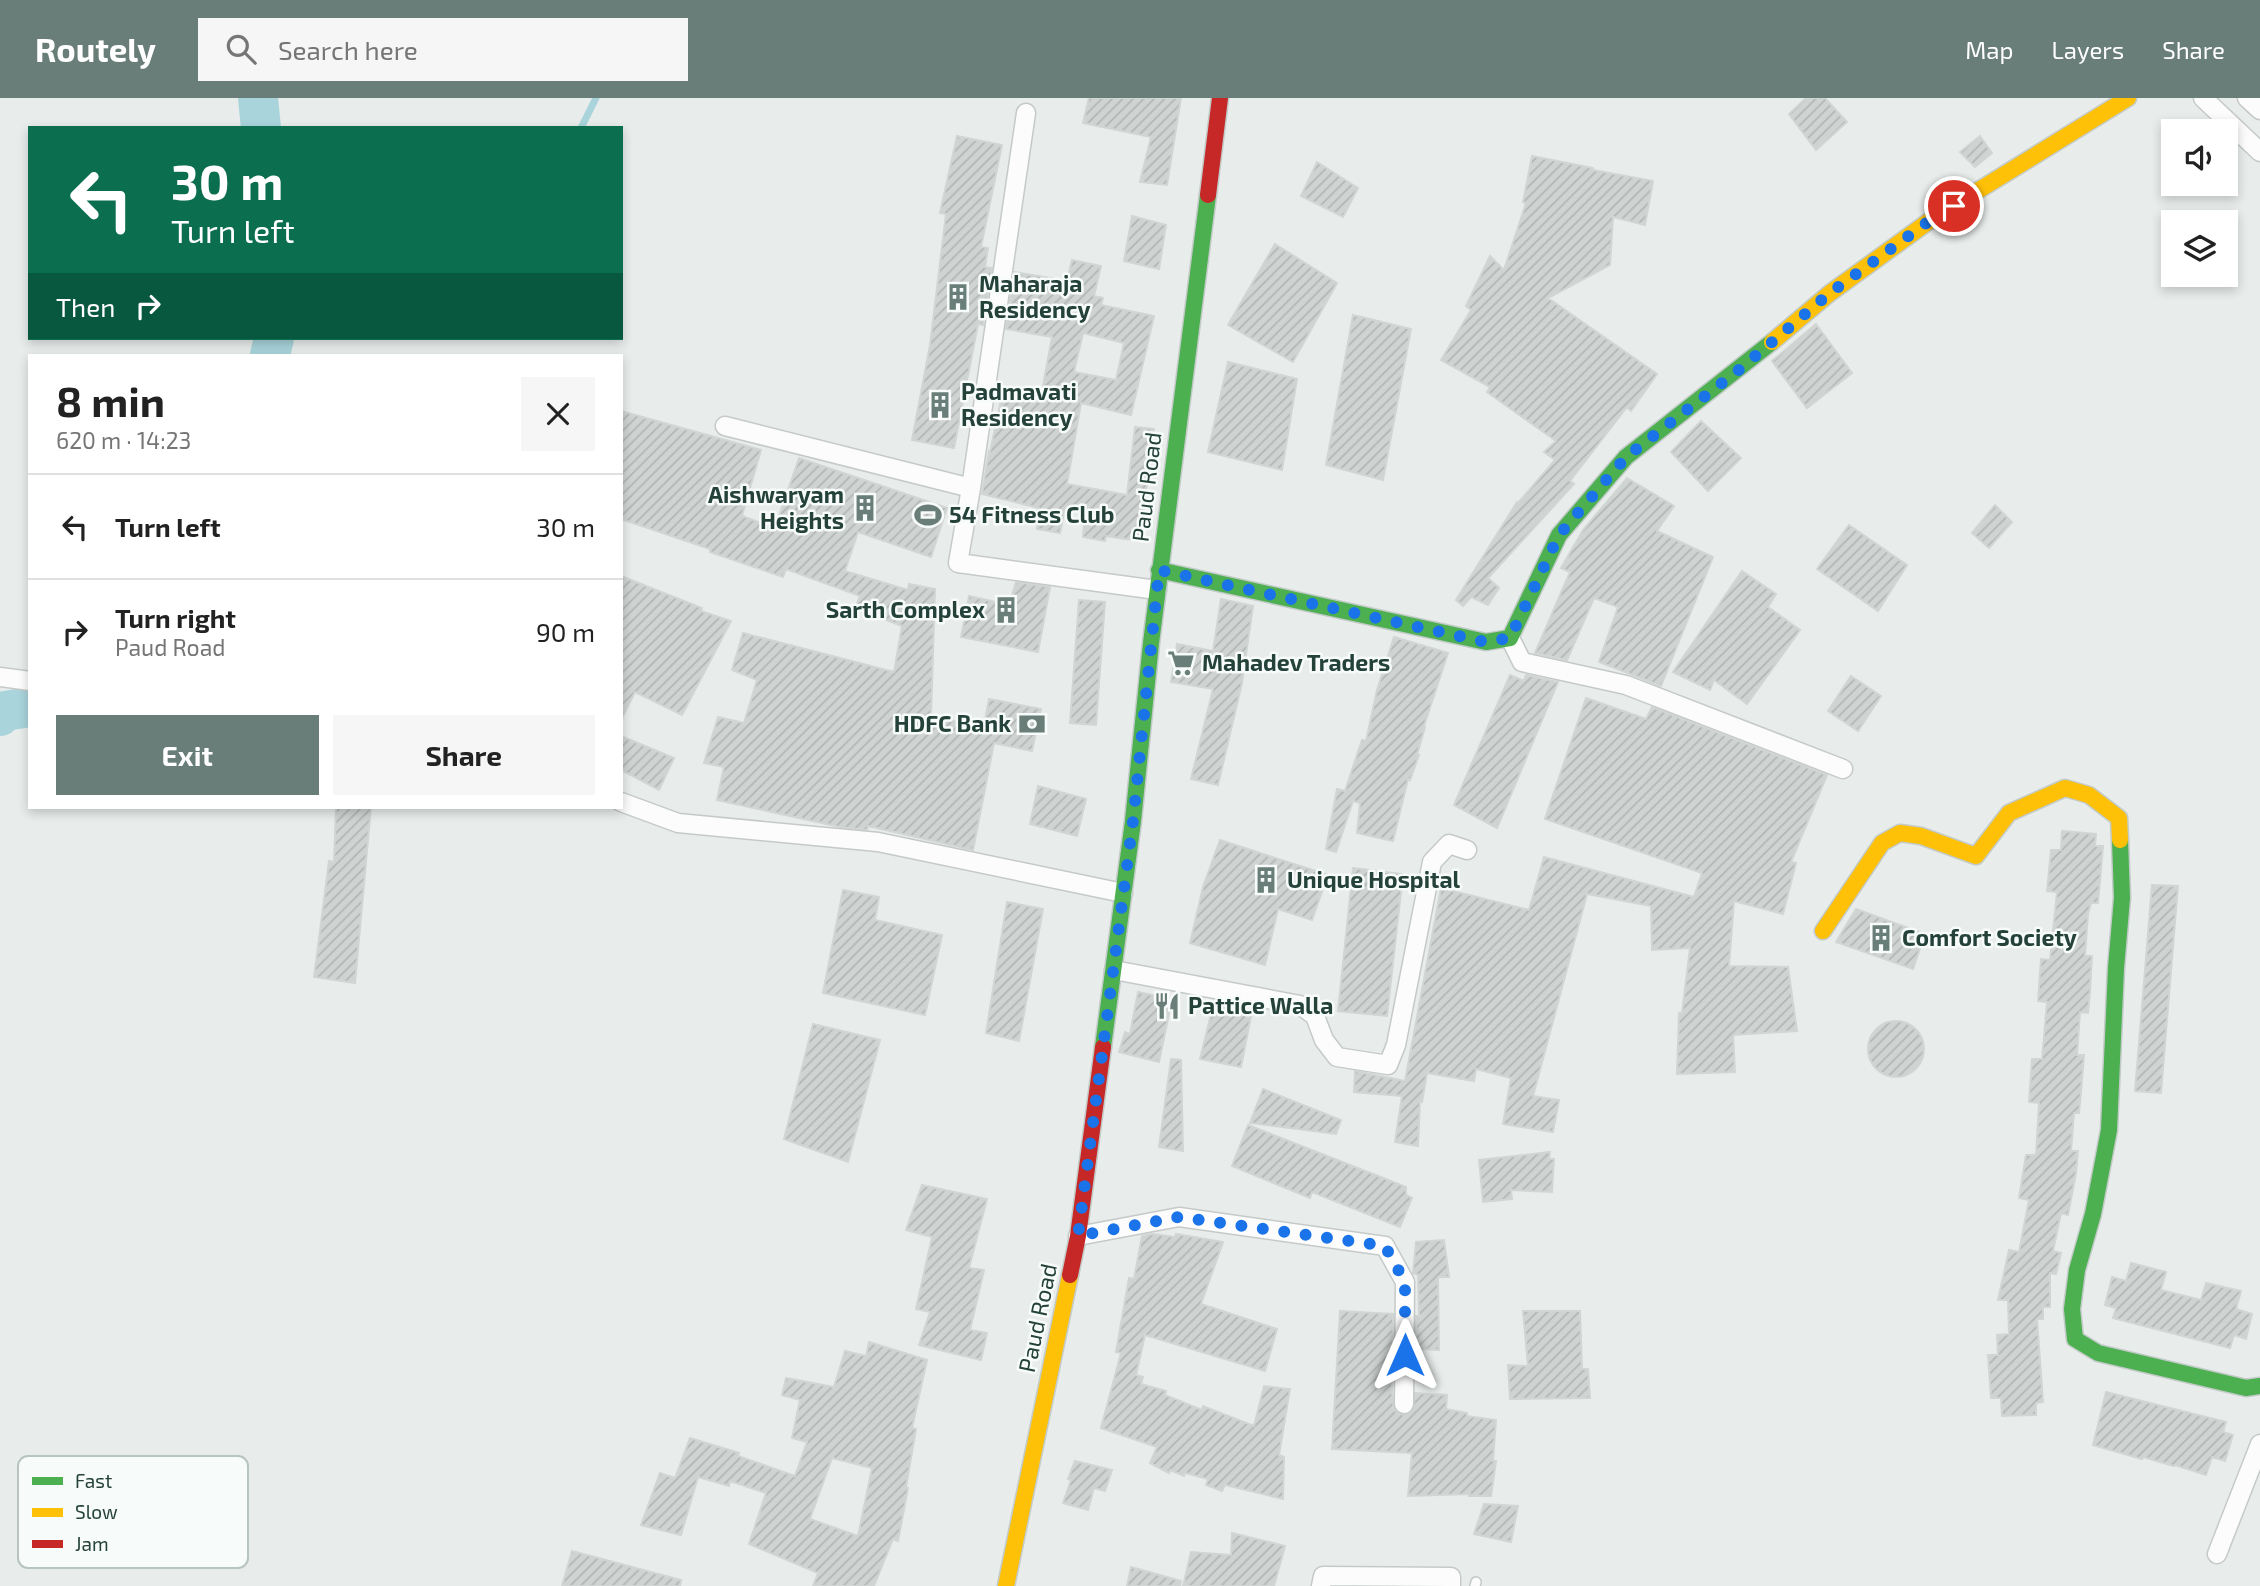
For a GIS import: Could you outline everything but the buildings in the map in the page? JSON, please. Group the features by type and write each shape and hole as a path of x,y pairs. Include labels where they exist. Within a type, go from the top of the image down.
{"street":[{"name":"Paud Road","path":"1006,1586 1078,1236 1124,893 1159,570 1220,98"},
{"path":"1510,638 1559,535 1626,457 1740,369 1830,293 1932,219 2128,98"},
{"path":"2203,98 2260,152"},
{"path":"2247,98 2260,110"},
{"path":"1026,113 958,563 1157,590"},
{"path":"725,426 971,488"},
{"path":"1159,570 1486,642 1510,638"},
{"path":"1510,638 1522,662 1626,685 1843,769"},
{"path":"0,677 28,681"},
{"path":"1823,932 1882,843 1900,833 1921,836 1976,856 2008,813 2065,788 2089,795 2119,818 2122,898 2109,1130 2093,1214 2077,1270 2072,1309 2076,1339 2098,1353 2246,1388 2260,1387"},
{"path":"623,803 678,822 878,842 1124,893"},
{"path":"1114,970 1300,1005 1315,1016 1324,1040 1337,1057 1388,1065 1396,1045 1432,862 1449,844 1467,850"},
{"path":"1078,1236 1179,1217 1385,1246 1405,1282 1404,1404"},
{"path":"2217,1554 2260,1444"},
{"path":"1321,1586 1323,1576 1451,1577 1451,1586"}],"waterway":[{"path":"258,98 261,126"},
{"path":"582,126 596,98"},
{"path":"270,354 274,340"},
{"path":"0,716 5,711 28,707"}],"traffic: fast":[{"path":"1103,1047 1133,821 1151,643 1208,195"},
{"path":"1159,570 1486,642 1510,638 1559,535 1626,457 1772,342"},
{"path":"2120,840 2122,898 2109,1130 2093,1214 2077,1270 2072,1309 2075,1339 2098,1353 2246,1388 2260,1386"}],"traffic: slow":[{"path":"1772,342 1830,293 1932,219 2128,98"},
{"path":"1823,931 1882,843 1900,833 1921,836 1976,856 2009,813 2065,788 2089,795 2119,818 2120,840"},
{"path":"1006,1586 1070,1275"}],"traffic: jam":[{"path":"1208,195 1220,98"},
{"path":"1070,1275 1078,1236 1103,1047"}],"place":[{"name":"Maharaja Residency","path":"958,297"},
{"name":"Padmavati Residency","path":"940,405"},
{"name":"Aishwaryam Heights","path":"865,508"},
{"name":"54 Fitness Club","path":"928,515"},
{"name":"Sarth Complex","path":"1006,610"},
{"name":"Mahadev Traders","path":"1181,663"},
{"name":"HDFC Bank","path":"1032,724"},
{"name":"Unique Hospital","path":"1266,880"},
{"name":"Comfort Society","path":"1881,938"},
{"name":"Pattice Walla","path":"1167,1006"}],"route":[{"path":"1405,1355 1405,1282 1385,1246 1179,1217 1078,1236 1133,821 1159,570 1486,642 1510,638 1559,535 1626,457 1740,369 1830,293 1954,206"}]}
